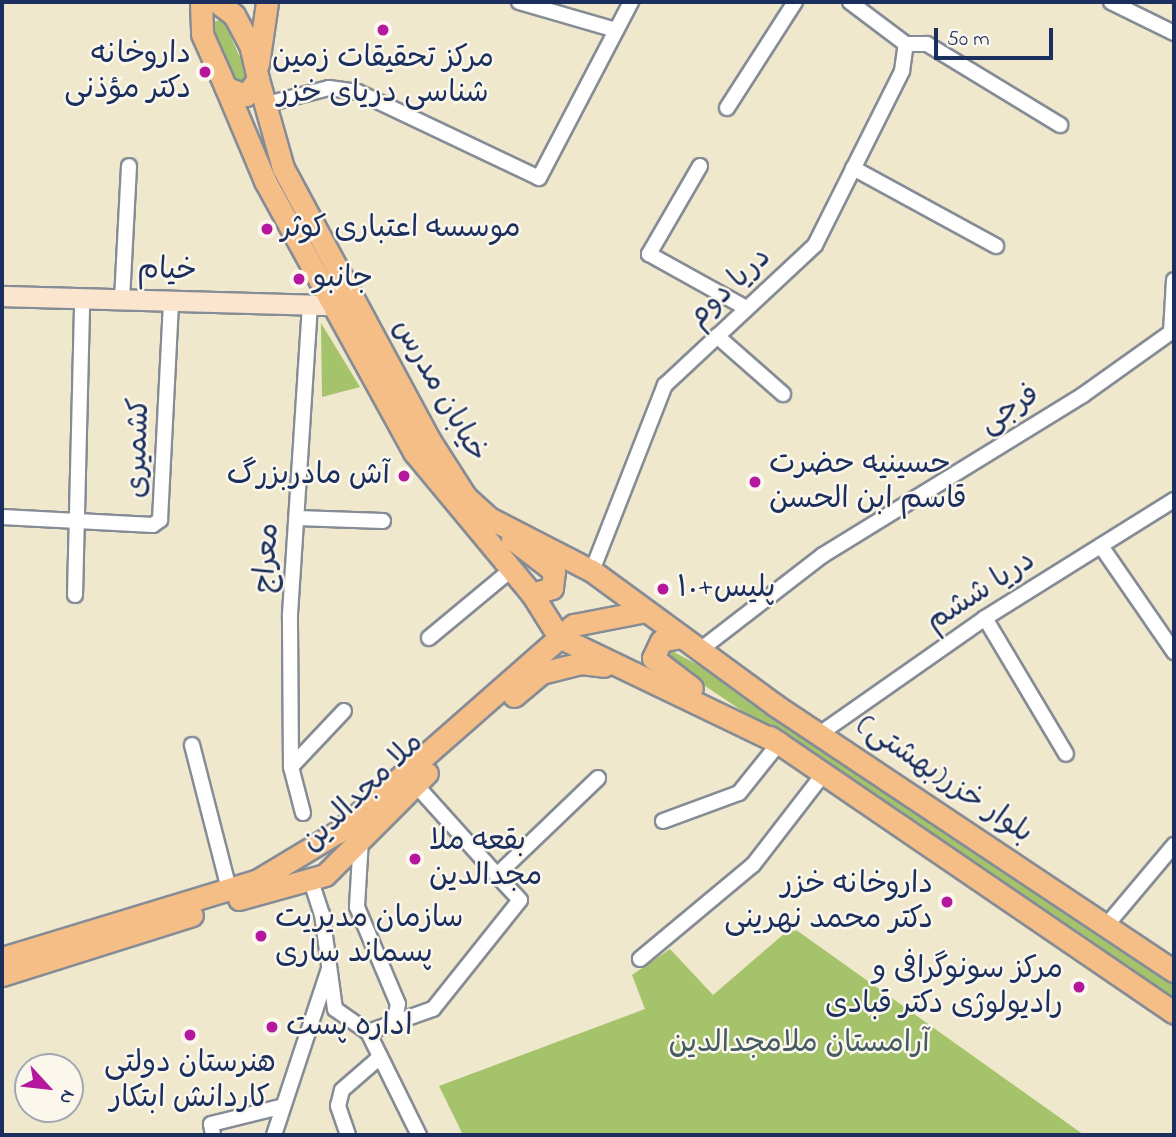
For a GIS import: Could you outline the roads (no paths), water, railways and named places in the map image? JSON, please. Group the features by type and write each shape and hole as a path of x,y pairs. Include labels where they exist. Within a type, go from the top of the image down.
{"main road":[{"name":"خیابان مدرس","path":"201,2 202,34 321,305 414,452 532,594 559,637"},
{"path":"217,2 240,24 257,74"},
{"path":"226,88 246,95 257,74 267,2"},
{"name":"خیابان مدرس","path":"257,74 263,105 284,168 430,441 467,497 489,518 592,571 681,637"},
{"name":"خیام","path":"2,296 321,305"},
{"path":"489,518 554,571 552,588 532,594"},
{"name":"ملا مجدالدین","path":"2,958 229,889 299,858 338,832 559,637 604,615 646,611"},
{"path":"559,637 779,743"},
{"path":"681,637 661,641 653,648 654,664 779,743"},
{"name":"بلوار خزر(بهشتی)","path":"681,637 1174,971"},
{"name":"ملا مجدالدین","path":"2,975 311,881 361,839 415,784 541,673 581,663 624,668"},
{"name":"بلوار خزر(بهشتی)","path":"779,743 1174,1013"},
{"path":"299,858 311,881"}],"street":[{"path":"519,2 616,30"},
{"path":"263,105 329,88 358,92 539,178 631,2"},
{"path":"727,108 795,2"},
{"path":"850,2 906,44 927,44 1060,125"},
{"path":"1111,2 1174,33"},
{"name":"دریا دوم","path":"592,571 665,385 815,245 902,71 906,44"},
{"path":"122,300 129,166"},
{"path":"700,166 649,254 746,308"},
{"path":"853,168 996,246"},
{"path":"1173,331 1174,280"},
{"path":"75,595 82,299"},
{"name":"کشمیری","path":"2,517 160,520 170,301"},
{"name":"معراج","path":"303,813 291,767 297,518 321,305"},
{"name":"فرجی","path":"700,650 822,555 1071,402 1173,331"},
{"path":"717,336 783,394"},
{"name":"دریا ششم","path":"821,733 985,618 1174,500"},
{"path":"297,518 383,521"},
{"path":"1101,546 1174,652"},
{"path":"429,638 511,570"},
{"path":"985,618 1066,754"},
{"path":"291,767 344,711"},
{"path":"663,821 739,793 779,743"},
{"path":"192,745 229,889"},
{"path":"640,959 753,865 824,773"},
{"path":"497,875 597,778"},
{"path":"368,1032 395,1020 433,1009 520,900 415,784"},
{"path":"361,839 357,907 398,1004 395,1020"},
{"path":"1106,926 1174,845"},
{"path":"311,881 335,1009 368,1032 419,1135"},
{"path":"274,1135 280,1107 329,969"},
{"path":"348,1135 338,1106 342,1090 380,1058"},
{"path":"213,1135 211,1124 280,1107"}],"place":[{"name":"مرکز تحقیقات زمین شناسی دریای خزر","path":"383,30"},
{"name":"داروخانه دکتر مؤذنی","path":"205,72"},
{"name":"موسسه اعتباری کوثر","path":"267,229"},
{"name":"جانبو","path":"299,279"},
{"name":"آش مادربزرگ","path":"404,476"},
{"name":"حسینیه حضرت قاسم ابن الحسن","path":"755,482"},
{"name":"پلیس+١٠","path":"663,589"},
{"name":"بقعه ملا مجدالدين","path":"415,859"},
{"name":"داروخانه خزر دکتر محمد نهرینی","path":"947,902"},
{"name":"سازمان مدیریت پسماند ساری","path":"261,936"},
{"name":"مركز سونوگرافی و راديولوژی دكتر قبادی","path":"1079,987"},
{"name":"اداره پست","path":"272,1027"},
{"name":"هنرستان دولتی کاردانش ابتکار","path":"190,1035"}],"park label":[{"name":"آرامستان ملامجدالدین","path":"799,1044"}]}
